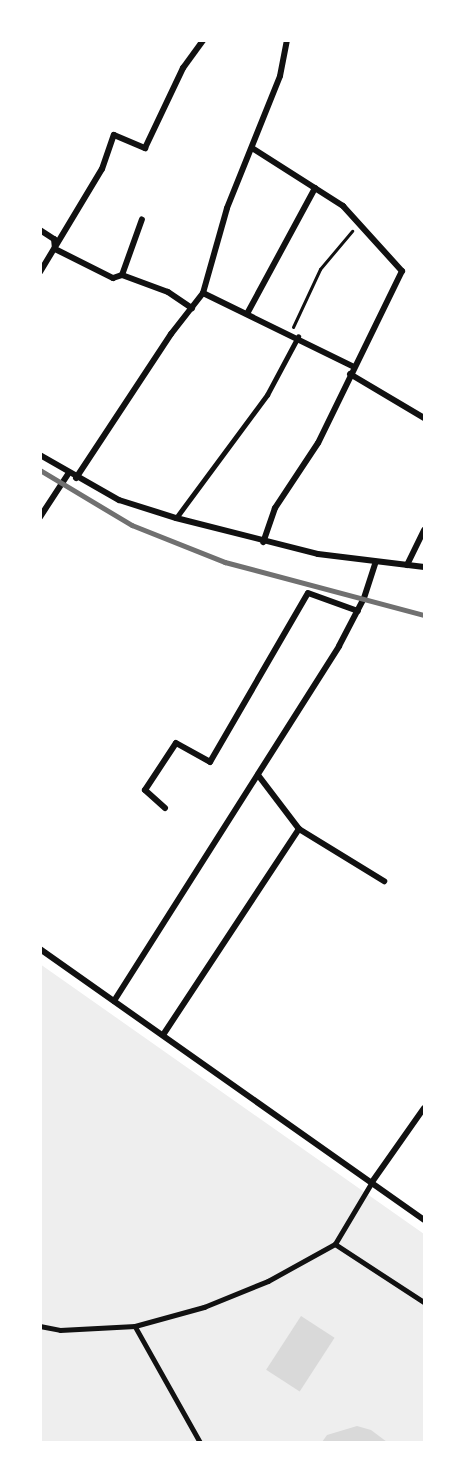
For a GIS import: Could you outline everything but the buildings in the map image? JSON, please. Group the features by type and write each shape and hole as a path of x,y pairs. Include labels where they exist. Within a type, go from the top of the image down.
{"street":[{"path":"40,272 102,169 114,135 144,148 183,68 203,40"},
{"path":"76,478 171,334 203,293 227,208 280,76 287,40"},
{"path":"252,148 343,206 357,225 402,271 318,443 275,508 263,542"},
{"path":"248,312 315,188"},
{"path":"122,275 142,219"},
{"path":"40,230 54,239 55,249"},
{"path":"55,249 113,278 122,275 168,292 192,308"},
{"path":"203,293 248,312 354,367"},
{"path":"350,374 424,418"},
{"path":"40,455 68,474 119,500 177,518 263,542 376,562 424,567"},
{"path":"40,517 68,474"},
{"path":"407,565 424,530"},
{"path":"114,1002 258,775 358,611 376,562"},
{"path":"165,808 145,790 176,743 210,762 308,593 358,611"},
{"path":"258,775 298,830 384,881"},
{"path":"163,1035 298,830"},
{"path":"40,949 424,1220"},
{"path":"372,1182 424,1108"}],"lane":[{"path":"177,518 267,395 298,337"},
{"path":"40,1326 60,1330 135,1326 204,1307 268,1281 335,1244 372,1182"},
{"path":"335,1244 424,1302"},
{"path":"135,1326 200,1443"}],"path":[{"path":"290,333 320,269 357,225"}],"shaded area":[{"path":"40,964 424,1234 424,1442 41,1442"},
{"path":"301,1316 335,1338 300,1391 266,1370"},
{"path":"357,1426 371,1430 387,1442 322,1442 327,1435"}],"railway":[{"path":"40,470 132,525 225,562 424,615"}]}
